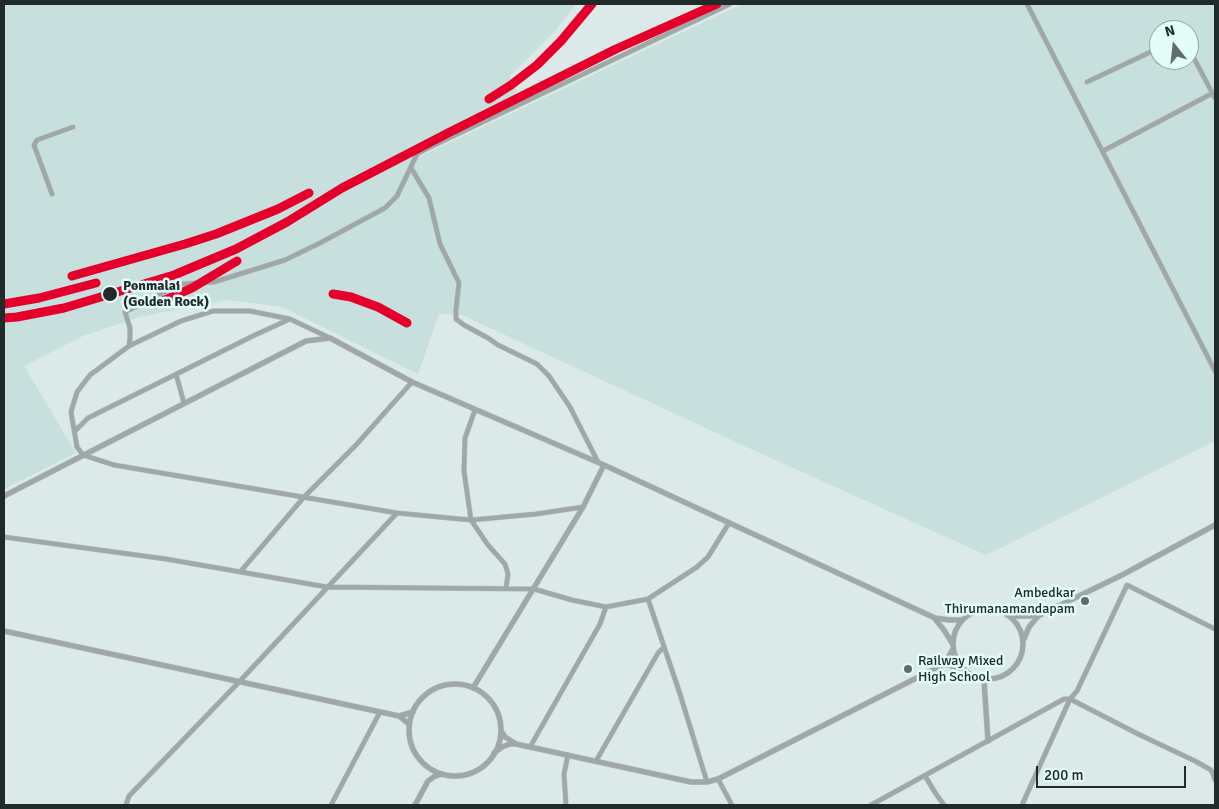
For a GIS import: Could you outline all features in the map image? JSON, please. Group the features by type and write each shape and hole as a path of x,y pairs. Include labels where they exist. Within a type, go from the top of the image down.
{"street":[{"path":"129,346 130,328 125,312 181,284 214,282 285,260 320,244 385,208 397,196 417,154 730,4"},
{"path":"1027,4 1215,371"},
{"path":"1087,82 1149,53"},
{"path":"1103,151 1214,96 1199,67"},
{"path":"52,194 34,145 37,140 72,126"},
{"path":"411,168 429,198 440,244 459,283 456,319 498,345 537,364 549,376 570,407 598,462"},
{"path":"584,507 471,520 397,513 114,465 83,455 77,446 71,412 77,392 90,375 129,346 181,321 213,311 250,311 290,319 412,382 598,462 935,618 962,620"},
{"path":"75,431 88,418 290,319"},
{"path":"4,496 306,341 330,338"},
{"path":"176,374 184,403"},
{"path":"241,571 304,498 356,445 412,382"},
{"path":"476,410 465,438 464,471 471,520 488,545 505,564 508,574 506,588"},
{"path":"473,688 584,507 604,465"},
{"path":"126,805 129,796 397,513"},
{"path":"4,537 166,559 327,587 534,589 606,607 648,599 697,567 708,557 729,522"},
{"path":"1023,640 1029,627 1040,615 1215,526"},
{"path":"1122,574 1127,585 1215,629"},
{"path":"1022,805 1070,699 1076,691 1127,585"},
{"path":"648,599 680,694 706,782"},
{"path":"530,747 600,624 606,607"},
{"path":"494,753 501,731 499,719 495,708 488,698 473,688 456,685 438,688 423,698 413,712 410,724 412,747 426,766 442,774 454,776 472,772 482,767 502,747 516,744 691,782 706,782 718,779 944,664 952,646 956,628 962,620 976,611 986,609 997,610 1010,616 1040,615"},
{"path":"944,664 961,668 974,677 984,680 1000,678 1013,669 1022,656 1023,640 1020,630 1010,616"},
{"path":"935,618 944,630 952,646 955,659 961,668"},
{"path":"4,631 399,716 410,724"},
{"path":"596,761 658,653 663,648"},
{"path":"984,680 988,741"},
{"path":"871,805 1064,699 1070,699 1195,761 1211,770 1215,780"},
{"path":"331,805 380,712"},
{"path":"399,716 413,712"},
{"path":"501,731 505,737 516,744"},
{"path":"566,805 564,774 568,755"},
{"path":"426,766 428,781"},
{"path":"415,805 428,781 434,776 442,774"},
{"path":"926,776 944,805"},
{"path":"718,779 732,805"}],"shaded area":[{"path":"4,4 576,4 557,29 510,76 521,101 418,152 419,157 742,4 1215,4 1215,441 986,555 753,450 462,315 439,314 418,374 282,307 227,300 139,317 83,336 24,366 76,453 4,489"}],"transit line":[{"path":"489,99 537,65 561,41 592,4"},
{"path":"4,318 64,308 174,275 236,249 287,222 342,188 448,133 616,49 717,4"},
{"path":"72,276 216,234 278,209 309,193"},
{"path":"156,304 192,288 237,261"},
{"path":"4,304 39,298 96,283"},
{"path":"333,294 351,297 378,307 407,323"}],"place":[{"name":"Ponmalai (Golden Rock)","path":"110,294"},
{"name":"Ambedkar Thirumanamandapam","path":"1085,601"},
{"name":"Railway Mixed High School","path":"908,669"}]}
